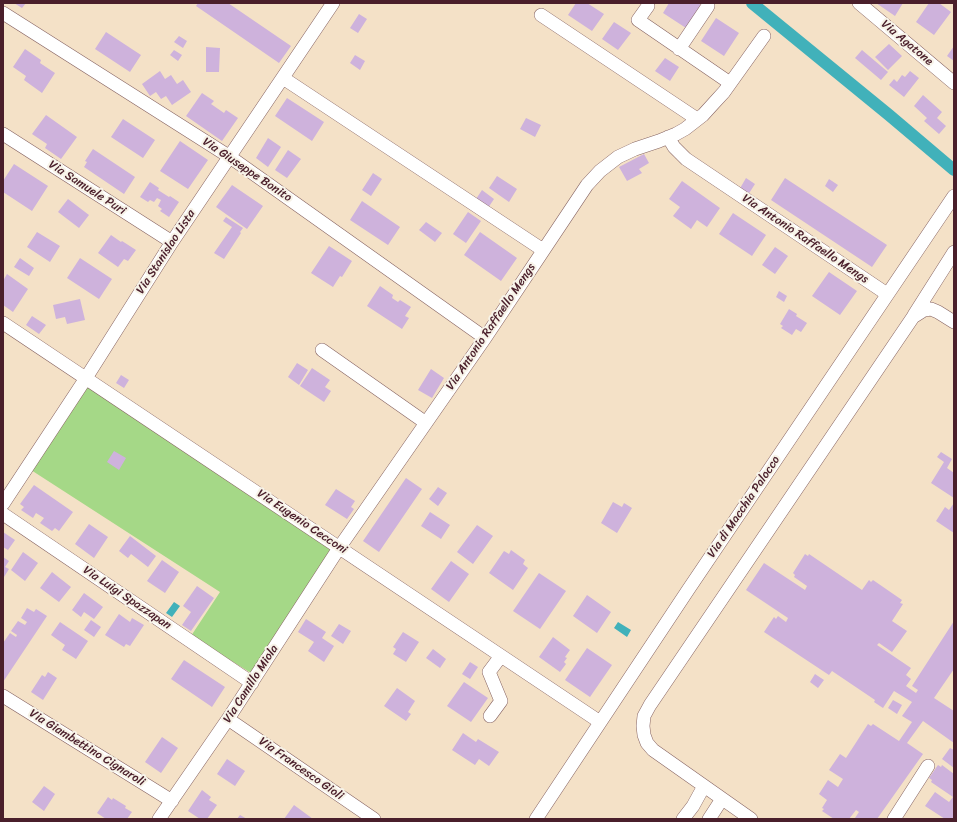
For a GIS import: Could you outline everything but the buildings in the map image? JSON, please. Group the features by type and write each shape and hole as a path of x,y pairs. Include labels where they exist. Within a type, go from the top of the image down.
{"street":[{"name":"Via Stanislao Lista","path":"3,504 86,378 172,242 333,3"},
{"name":"Via Agatone","path":"859,3 954,83"},
{"path":"648,6 638,20 730,83"},
{"path":"683,51 711,10"},
{"name":"Via Giuseppe Bonito","path":"3,13 230,157 485,338"},
{"path":"541,14 698,119"},
{"name":"Via Antonio Raffaello Mengs","path":"340,548 485,338 587,185 613,160 628,152 685,129 698,119 716,101 764,36"},
{"path":"283,78 543,250"},
{"name":"Via Samuele Puri","path":"3,134 172,242"},
{"name":"Via Antonio Raffaello Mengs","path":"668,137 674,147 686,159 888,294"},
{"name":"Via di Macchia Palocco","path":"536,819 954,196"},
{"path":"751,819 653,750 647,743 644,735 644,716 913,317 954,252"},
{"path":"913,317 924,310 931,309 954,322"},
{"name":"Via Eugenio Cecconi","path":"3,323 600,722"},
{"path":"322,350 426,423"},
{"name":"Via Luigi Spazzapan","path":"3,514 252,683"},
{"name":"Via Camillo Miola","path":"159,819 228,719 340,548"},
{"path":"490,716 500,701 489,672 501,656"},
{"name":"Via Giambettino Cignaroli","path":"3,696 172,801"},
{"name":"Via Francesco Gioli","path":"228,719 374,819"},
{"path":"894,819 928,766"},
{"path":"683,819 704,786"},
{"path":"709,819 722,799"}],"green space":[{"path":"89,385 333,550 251,673 191,636 220,592 31,470"}],"water":[{"path":"174,602 180,606 172,617 166,613"},
{"path":"618,622 631,630 627,637 614,628"}],"waterway":[{"path":"752,3 954,170"}]}
